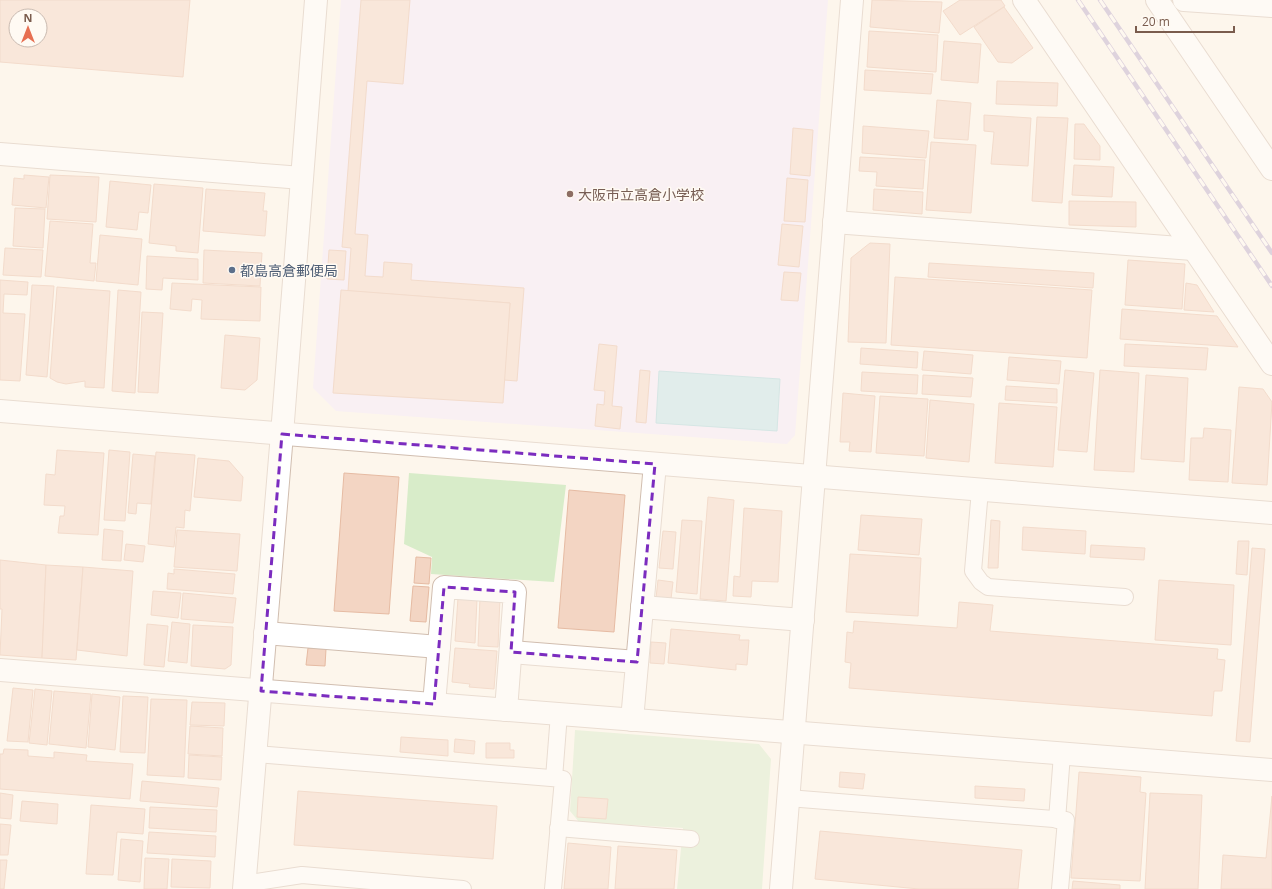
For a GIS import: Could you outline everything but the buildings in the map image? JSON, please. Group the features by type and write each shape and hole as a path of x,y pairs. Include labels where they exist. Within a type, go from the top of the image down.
{"street":[{"path":"244,886 266,633 316,0"},
{"path":"781,889 852,0"},
{"path":"1024,0 1192,249 1272,364"},
{"path":"1184,0 1272,6"},
{"path":"1165,2 1272,169"},
{"path":"0,154 302,178"},
{"path":"834,222 1192,249"},
{"path":"0,411 1272,513"},
{"path":"632,720 655,464"},
{"path":"434,704 444,587 516,592 506,710"},
{"path":"642,607 803,620"},
{"path":"266,633 439,647"},
{"path":"511,652 637,662"},
{"path":"0,670 1272,770"}],"lane":[{"path":"980,490 973,571 981,582 988,587 1126,597"},
{"path":"554,778 559,714"},
{"path":"256,754 563,779 553,889"},
{"path":"1057,820 1062,754"},
{"path":"788,798 1066,820 1060,889"},
{"path":"558,828 691,839"},
{"path":"244,886 302,875 463,889"}],"highlighted area":[{"path":"282,434 655,464 637,662 511,652 515,592 444,587 434,704 261,691"}],"shaded area":[{"name":"大阪市立高倉小学校","path":"341,0 828,0 795,435 787,444 336,411 313,388"}],"green space":[{"path":"409,473 566,485 554,582 431,574 432,557 404,544"},
{"path":"575,730 759,744 771,759 762,889 677,889 683,828 579,822 570,811"}],"water":[{"path":"659,371 780,379 777,431 656,423"}],"railway":[{"path":"1078,0 1272,286"},
{"path":"1100,0 1272,253"}],"place":[{"name":"大阪市立高倉小学校","path":"570,194"},
{"name":"都島高倉郵便局","path":"232,270"}]}
